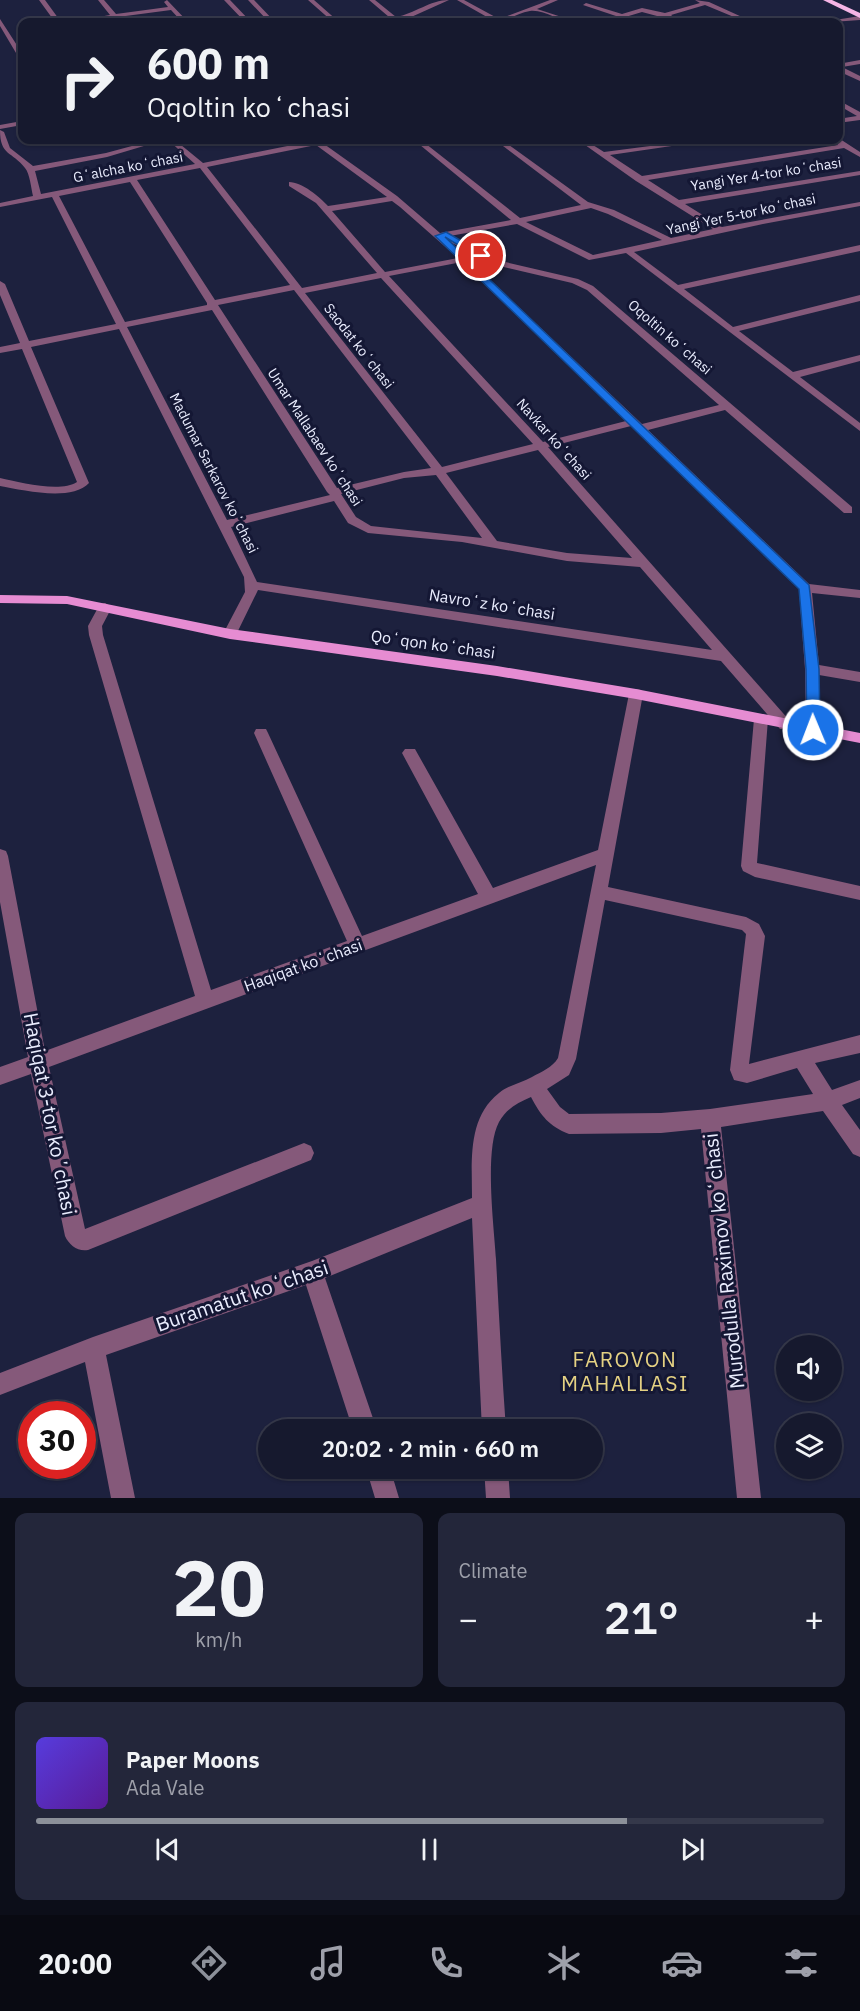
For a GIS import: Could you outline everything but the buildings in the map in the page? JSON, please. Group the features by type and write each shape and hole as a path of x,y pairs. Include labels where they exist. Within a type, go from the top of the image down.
{"highway":[{"path":"826,0 859,16"},
{"path":"832,0 859,16"}],"main road":[{"name":"Qoʻqon koʻchasi","path":"0,599 68,600 230,634 497,671 636,694 860,738"}],"street":[{"path":"42,0 55,18"},
{"path":"101,0 114,16"},
{"path":"165,0 181,18"},
{"path":"227,0 244,18"},
{"path":"251,0 268,18"},
{"path":"311,0 331,18"},
{"path":"372,0 394,18"},
{"path":"401,18 437,1 446,0"},
{"path":"460,0 491,18"},
{"path":"509,18 555,0"},
{"path":"697,0 741,18"},
{"path":"665,15 707,3"},
{"path":"526,4 533,9 561,18"},
{"path":"586,5 620,18"},
{"path":"100,18 172,8"},
{"path":"625,18 642,10 672,18"},
{"path":"843,21 859,16"},
{"path":"0,21 3,31 18,52"},
{"path":"3,31 14,30"},
{"path":"843,66 860,62"},
{"path":"843,70 860,79"},
{"path":"843,105 860,116"},
{"path":"843,120 860,116"},
{"path":"0,127 18,124"},
{"path":"0,135 7,149 30,169 38,198"},
{"path":"30,169 107,155 146,144"},
{"name":"Saodat koʻchasi","path":"177,144 202,166 440,471 493,544"},
{"name":"Gʻalcha koʻchasi","path":"0,205 307,144"},
{"path":"320,144 443,235 465,259 805,588 860,594"},
{"name":"Yangi Yer 5-tor koʻchasi","path":"422,144 518,221 588,257 601,258 720,230 860,204"},
{"path":"504,144 590,206 612,212 672,242"},
{"path":"587,144 720,230"},
{"path":"603,154 680,144"},
{"path":"841,144 860,155"},
{"path":"639,179 844,146"},
{"name":"Yangi Yer 4-tor koʻchasi","path":"676,202 860,173"},
{"name":"Umar Mallabaev koʻchasi","path":"133,180 212,306 352,520 368,529 493,544 518,551 644,563"},
{"name":"Navkar koʻchasi","path":"292,184 319,201 383,275 541,446 785,725"},
{"name":"Madumar Sarkarov koʻchasi","path":"56,195 224,525 252,585"},
{"path":"326,210 394,198"},
{"path":"443,235 590,206"},
{"name":"Oqoltin koʻchasi","path":"443,235 498,263 575,282 590,288 848,510"},
{"path":"676,288 860,248"},
{"path":"629,252 860,429"},
{"path":"0,350 298,289 465,259"},
{"path":"0,284 83,483 79,487 68,490 0,482"},
{"path":"731,330 860,298"},
{"path":"791,376 860,358"},
{"path":"224,525 404,475 440,471 541,446 727,406"},
{"path":"230,634 252,592 252,585"},
{"name":"Navroʻz koʻchasi","path":"252,585 727,657"},
{"path":"805,588 812,669 813,730"},
{"path":"105,607 95,626 96,634 205,1000"},
{"path":"812,669 860,676"},
{"path":"493,1419 482,1143 490,1118 507,1098 535,1086 562,1069 567,1059 636,694"},
{"path":"761,719 749,866 754,870 860,893"},
{"path":"261,733 357,945"},
{"path":"410,753 489,897"},
{"name":"Haqiqat koʻchasi","path":"0,1076 606,854"},
{"name":"Haqiqat 3-tor koʼchasi","path":"0,856 38,1062 73,1232 79,1239 88,1239 304,1153"},
{"path":"599,892 746,924 753,929 756,936 739,1070 741,1074 860,1044"},
{"path":"801,1058 860,1147"},
{"name":"Murodulla Raximov koʻchasi","path":"535,1086 553,1114 559,1120 569,1124 661,1123 710,1119 749,1498"},
{"path":"710,1119 828,1101 860,1089"},
{"name":"Buramatut koʻchasi","path":"0,1384 93,1348 312,1272 483,1204"},
{"path":"312,1272 361,1419"},
{"path":"93,1348 123,1498"},
{"path":"381,1479 387,1498"},
{"path":"497,1479 498,1498"}],"district":[{"name":"FAROVON MAHALLASI","path":"625,1372"}],"route":[{"path":"481,256 446,234 439,236 805,588 812,669 813,730"}]}
